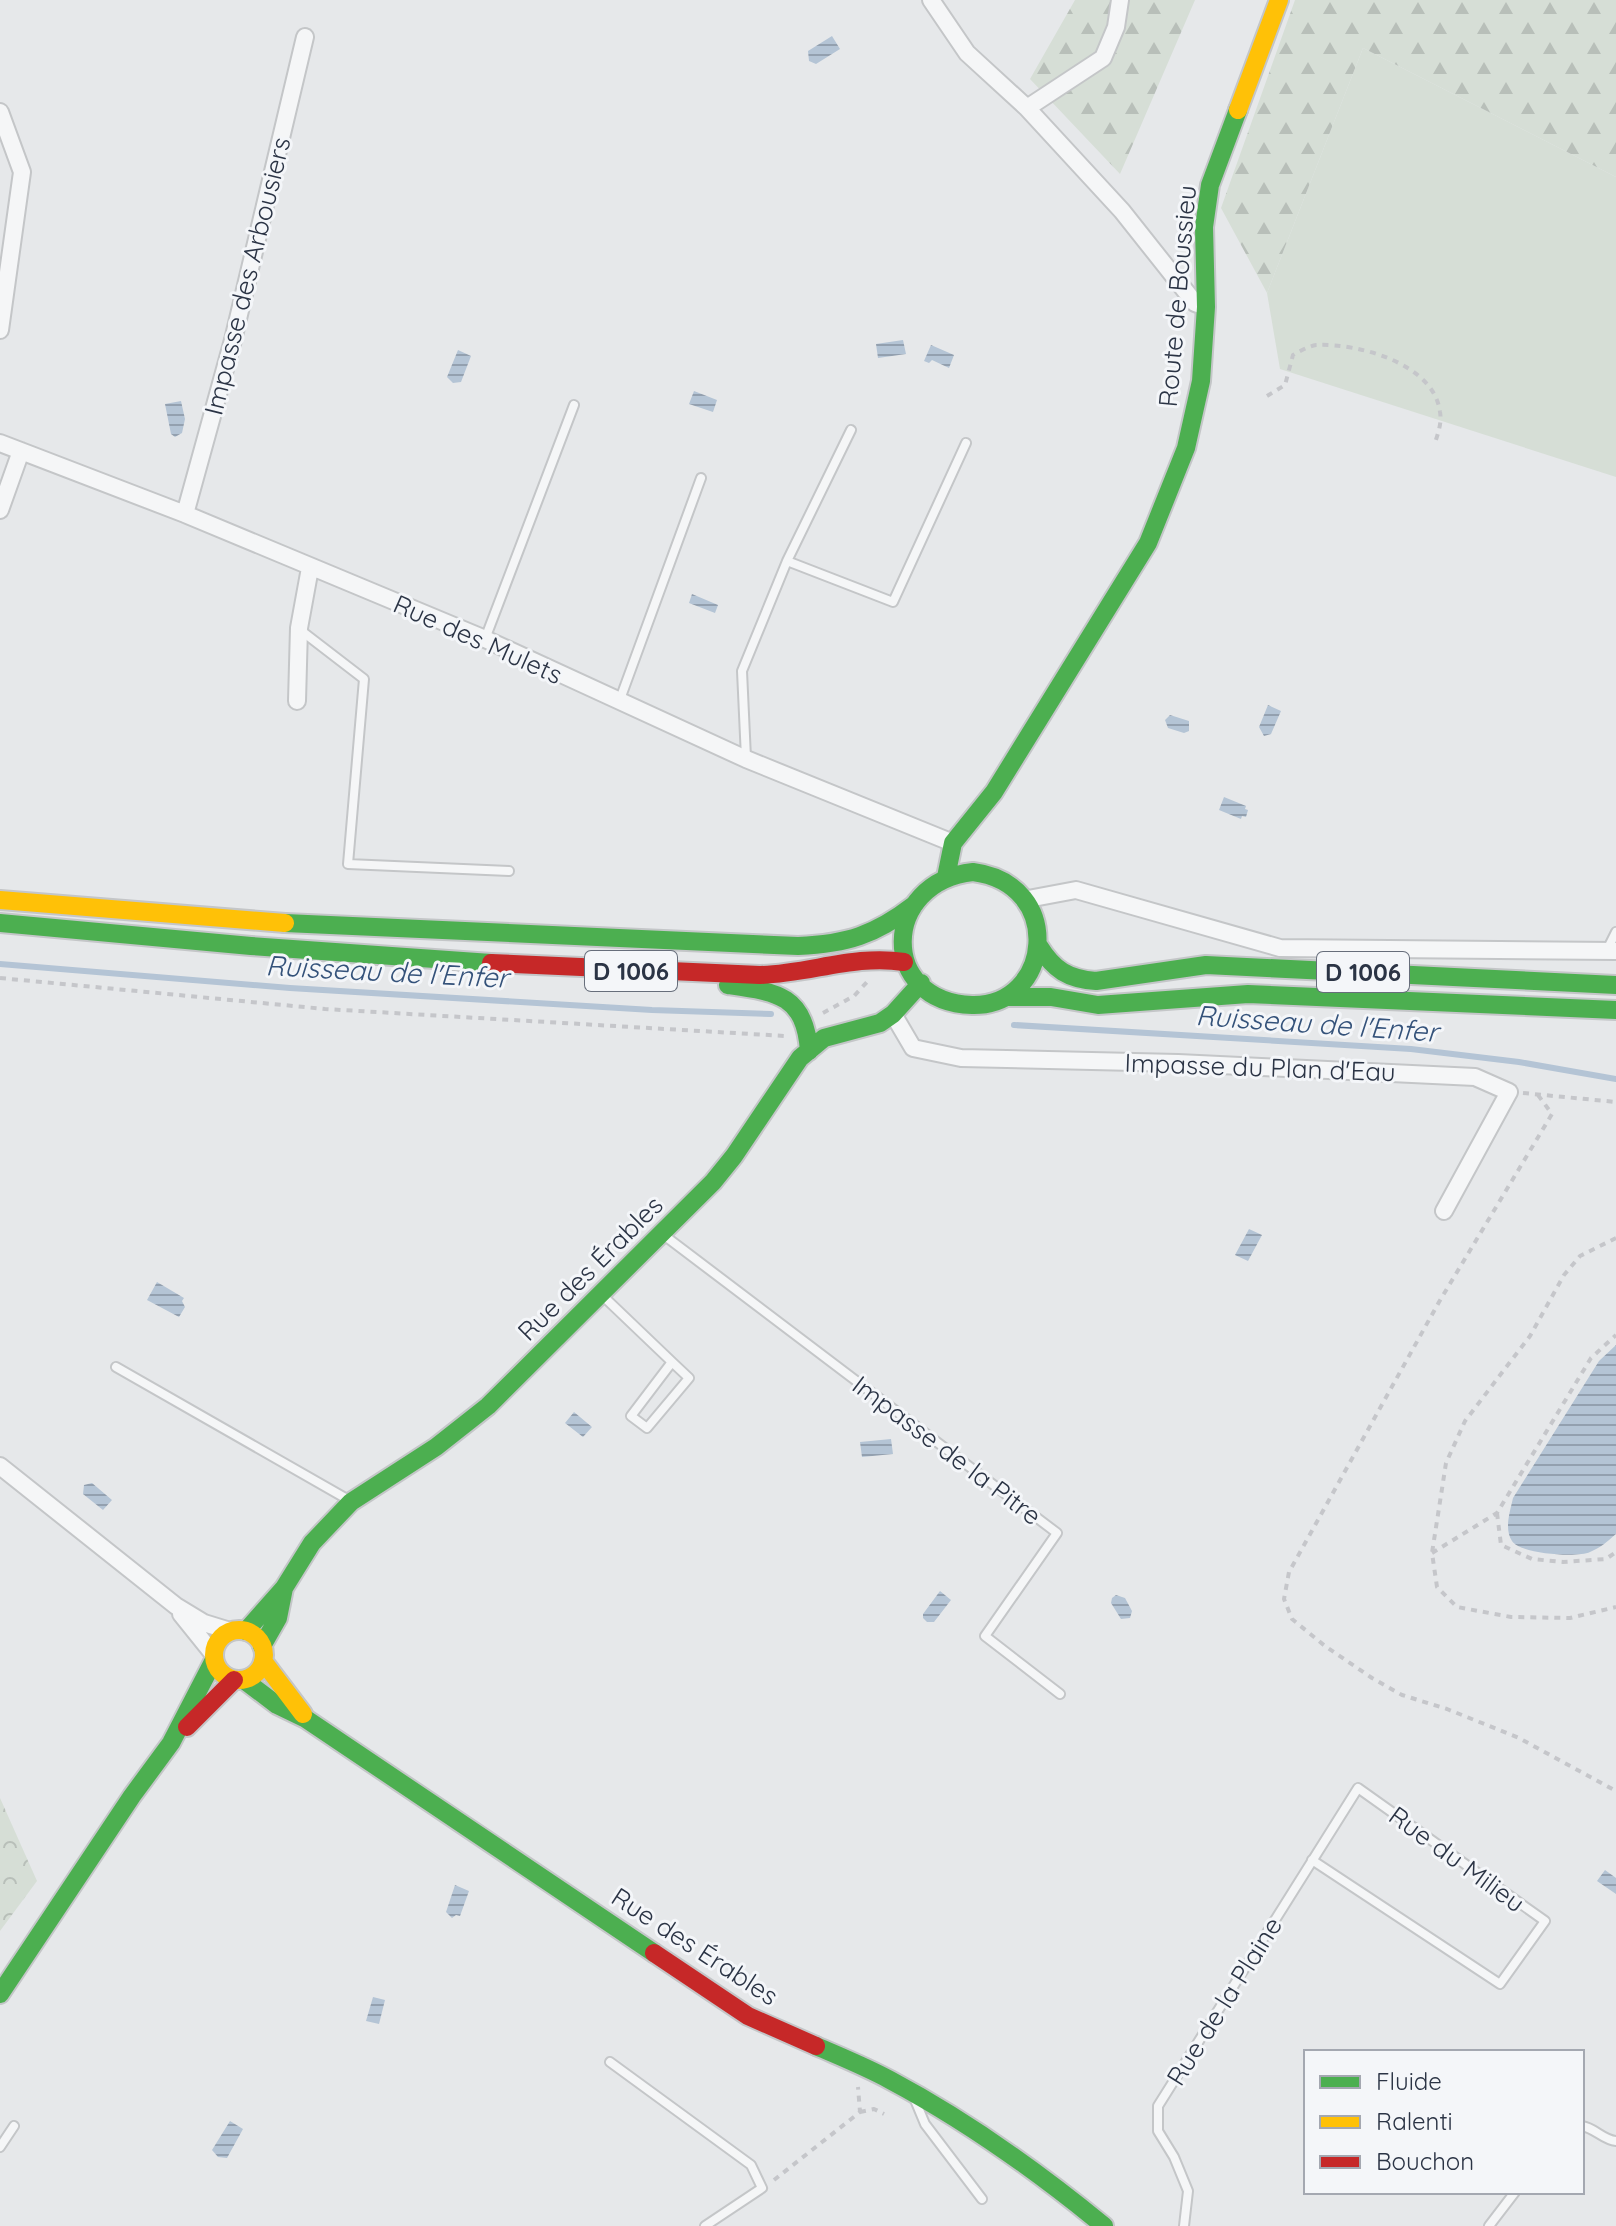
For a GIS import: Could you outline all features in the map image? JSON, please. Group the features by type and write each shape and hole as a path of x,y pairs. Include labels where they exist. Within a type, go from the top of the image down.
{"street":[{"path":"931,0 967,53 1027,108 1122,211 1195,303 1206,307"},
{"path":"1027,108 1103,58 1116,27 1120,0"},
{"name":"Route de Boussieu","path":"946,877 953,843 994,792 1148,543 1186,448 1201,381 1206,307 1204,227 1210,185 1279,0"},
{"name":"Impasse des Arbousiers","path":"185,514 233,340 305,37"},
{"path":"0,112 22,172 0,330"},
{"name":"Rue des Mulets","path":"0,443 185,514 485,639 746,759 953,843"},
{"path":"0,510 21,451"},
{"path":"297,701 299,628 310,568"},
{"path":"973,872 1000,877 1028,899 1035,912 1039,946 1029,973 1007,997 984,1006 945,1001 921,983 904,962 904,924 928,888 946,877 973,872"},
{"path":"1028,899 1076,890 1280,948 1611,951"},
{"name":"D 1006","path":"0,900 131,914 360,929 771,946 811,945 850,939 877,930 914,905"},
{"name":"D 1006","path":"0,923 356,955 619,970 772,975 813,970 854,959 904,962"},
{"name":"D 1006","path":"1039,946 1046,960 1059,970 1074,978 1096,982 1206,965 1616,985"},
{"path":"619,970 759,988 793,1003 806,1023 809,1051"},
{"name":"Rue des Érables","path":"238,1631 284,1588 312,1543 351,1502 460,1431 662,1234 734,1156 800,1058 824,1038 880,1023 893,1014 921,983"},
{"name":"D 1006","path":"1007,997 1051,997 1098,1005 1248,994 1616,1010"},
{"name":"Impasse du Plan d'Eau","path":"893,1014 913,1048 961,1058 1178,1063 1475,1077 1509,1092"},
{"path":"1444,1211 1509,1092"},
{"path":"0,1466 176,1606 204,1623 258,1639 263,1654 253,1676 239,1680 171,1743"},
{"name":"Rue des Érables","path":"284,1588 278,1618 263,1654 306,1719"},
{"path":"176,1606 225,1676 239,1680"},
{"path":"0,1994 171,1743 214,1658 218,1641 238,1631"},
{"name":"Rue des Érables","path":"239,1680 277,1705 306,1719 748,2016 912,2092 1006,2149 1057,2186 1104,2226"}],"lane":[{"path":"485,639 574,405"},
{"path":"746,759 742,671 787,561 851,430"},
{"path":"787,561 893,602 966,443"},
{"path":"619,702 701,478"},
{"path":"299,628 364,679 348,864 509,871"},
{"path":"1611,951 1616,932"},
{"name":"Impasse de la Pitre","path":"662,1234 1057,1533 985,1636 1060,1694"},
{"path":"601,1293 689,1378 647,1428 631,1416 672,1362"},
{"path":"116,1367 351,1502"},
{"name":"Rue de la Plaine","path":"1184,2226 1188,2191 1174,2157 1158,2131 1158,2106 1358,1788"},
{"name":"Rue du Milieu","path":"1312,1860 1500,1984 1545,1921 1358,1788"},
{"path":"610,2062 751,2165 762,2188 705,2226"},
{"path":"912,2092 925,2124 982,2199"},
{"path":"0,2147 14,2126"},
{"path":"1584,2126 1616,2141"},
{"path":"1489,2226 1513,2194"}],"path":[{"path":"1267,396 1285,385 1293,355 1313,345 1353,348 1377,354 1416,373 1431,391 1440,410 1435,443"},
{"path":"0,978 325,1009 785,1036 863,988 877,958"},
{"path":"1509,1092 1616,1102"},
{"path":"1538,1095 1552,1114 1439,1302 1289,1572 1284,1599 1292,1619 1325,1646 1392,1690 1519,1738 1616,1791"},
{"path":"1616,1238 1580,1256 1564,1275 1530,1336 1465,1421 1446,1463 1432,1553 1437,1587 1457,1607 1511,1617 1570,1618 1616,1607"},
{"path":"1432,1553 1497,1513 1591,1358 1616,1335"},
{"path":"1497,1513 1501,1545 1532,1559 1563,1562 1606,1559 1616,1552"},
{"path":"856,2064 860,2112"},
{"path":"762,2188 860,2112 874,2109 884,2114"}],"green space":[{"path":"1075,0 1195,0 1120,174 1030,79"},
{"path":"1295,0 1616,0 1616,177 1363,48 1267,293 1221,208"},
{"path":"1363,48 1616,177 1616,477 1280,369 1267,293"},
{"path":"0,1798 37,1881 0,1931"}],"water":[{"path":"832,36 840,49 816,64 809,61 808,51"},
{"path":"903,340 906,354 878,358 876,344"},
{"path":"931,345 954,355 949,368 932,360 929,363 924,361"},
{"path":"458,350 471,356 461,382 453,383 447,377"},
{"path":"694,391 717,400 713,412 689,404"},
{"path":"181,401 185,419 182,433 175,437 171,434 165,404"},
{"path":"692,594 718,605 715,613 689,603"},
{"path":"1268,705 1281,711 1271,734 1264,736 1259,727"},
{"path":"1170,715 1189,721 1189,731 1184,733 1168,728 1165,720"},
{"path":"1224,797 1246,806 1246,817 1242,816 1241,819 1219,810"},
{"path":"1249,1229 1262,1235 1248,1261 1235,1255"},
{"path":"157,1282 184,1298 185,1307 179,1317 147,1300"},
{"path":"1616,1345 1616,1534 1583,1554 1549,1554 1517,1545 1508,1531 1513,1498 1599,1361"},
{"path":"574,1412 592,1427 583,1437 565,1423"},
{"path":"891,1439 893,1454 862,1457 860,1442"},
{"path":"92,1483 112,1500 103,1510 83,1494 84,1485"},
{"path":"940,1591 951,1600 934,1622 927,1622 923,1614"},
{"path":"1116,1595 1125,1598 1132,1611 1130,1618 1121,1619 1111,1603"},
{"path":"1605,1870 1616,1878 1616,1894 1597,1881"},
{"path":"455,1885 469,1891 460,1916 452,1918 446,1912"},
{"path":"373,1997 385,2000 379,2024 366,2021"},
{"path":"230,2121 243,2129 227,2158 218,2157 212,2150"}],"waterway":[{"name":"Ruisseau de l'Enfer","path":"0,964 290,988 652,1010 771,1014"},
{"name":"Ruisseau de l'Enfer","path":"1014,1025 1411,1049 1519,1062 1616,1079"}],"traffic: fast":[{"path":"946,877 953,843 994,792 1148,543 1186,448 1201,381 1206,307 1204,227 1210,185 1238,110"},
{"path":"973,872 1003,881 1023,898 1035,920 1037,944 1032,967 1019,987 999,1000 972,1005 941,999 920,984 907,964 903,941 907,918 921,897 943,880 973,872"},
{"path":"285,923 798,946 860,936 886,924 914,905"},
{"path":"0,923 251,946 491,963"},
{"path":"1039,946 1063,972 1096,981 1206,965 1616,985"},
{"path":"246,1631 284,1588 312,1543 351,1502 436,1447 488,1406 713,1182 800,1058 824,1038 880,1023 893,1014 921,983"},
{"path":"728,985 774,994 795,1007 802,1018 809,1051"},
{"path":"1007,997 1051,997 1098,1005 1248,994 1616,1010"},
{"path":"262,1646 278,1618 284,1588"},
{"path":"0,1994 171,1743 214,1660"},
{"path":"244,1680 277,1705 306,1719 654,1953"},
{"path":"816,2046 881,2075 946,2112 1027,2166 1104,2226"}],"traffic: slow":[{"path":"1238,110 1279,0"},
{"path":"0,900 285,923"},
{"path":"239,1630 257,1637 264,1655 257,1673 239,1680 221,1673 214,1655 221,1637 239,1630"},
{"path":"263,1661 303,1714"}],"traffic: jam":[{"path":"491,963 760,975 850,962 904,962"},
{"path":"187,1727 234,1680"},
{"path":"654,1953 748,2016 816,2046"}]}
